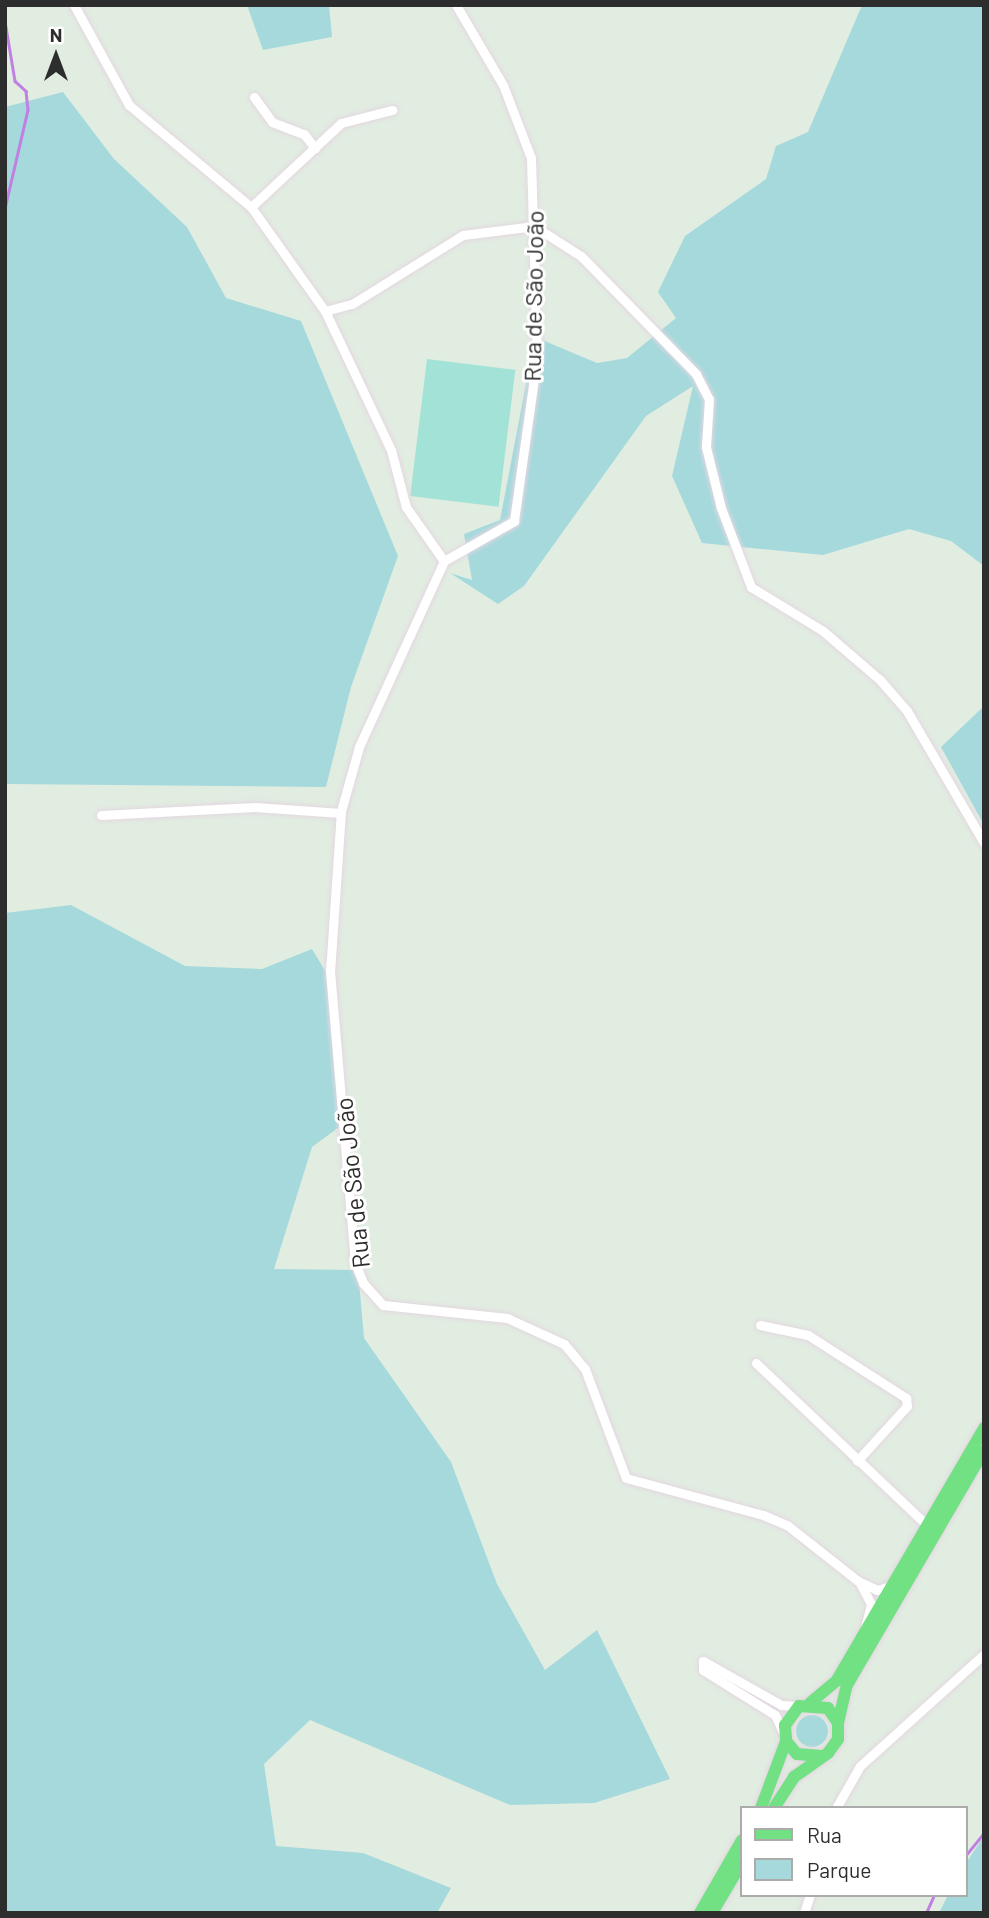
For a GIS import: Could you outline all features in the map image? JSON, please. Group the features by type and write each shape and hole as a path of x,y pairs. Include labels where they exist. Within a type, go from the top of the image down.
{"main road":[{"path":"762,1806 785,1737 805,1704 837,1680 984,1427"},
{"path":"775,1806 794,1777 834,1747 846,1685 984,1451"},
{"path":"805,1704 828,1708 838,1723"},
{"path":"785,1737 804,1757 821,1756"},
{"path":"700,1913 740,1843"},
{"path":"712,1913 740,1865"}],"street":[{"path":"74,5 129,105 251,207 325,311 391,450 406,507 444,561"},
{"name":"Rua de São João","path":"456,5 524,132 534,226 537,351 514,522 444,561 359,747 341,813 330,971 355,1263 363,1283 396,1310 507,1318 564,1344 585,1369 626,1478 787,1525 858,1581"},
{"path":"254,97 272,122 303,134 315,148"},
{"path":"251,207 341,123 392,110"},
{"path":"325,311 352,304 463,235 534,226 581,256 696,374 709,399 706,447 724,521 751,587 823,631 880,680 907,711 984,843"},
{"path":"101,815 255,807 341,813"},
{"path":"760,1325 808,1335 906,1398 907,1406 857,1461"},
{"path":"756,1363 927,1525"},
{"path":"858,1581 877,1590 891,1586"},
{"path":"858,1581 871,1604 864,1632"},
{"path":"837,1806 860,1766 984,1654"},
{"path":"785,1737 775,1715 703,1670 703,1661 781,1705 805,1704"}],"green space":[{"path":"247,5 329,5 332,37 263,50"},
{"path":"862,5 984,5 984,566 951,541 909,529 823,555 702,543 672,476 693,386 646,416 524,586 498,604 450,573 472,580 464,534 500,520 535,337 597,363 627,358 676,318 658,292 685,236 766,179 776,146 808,132"},
{"path":"63,92 114,159 187,227 226,298 301,321 398,556 351,687 326,787 5,784 5,107"},
{"path":"984,706 984,825 941,747"},
{"path":"71,905 185,966 262,969 312,949 330,979 346,1122 312,1147 274,1269 358,1270 364,1338 451,1462 497,1584 545,1670 597,1630 670,1779 594,1803 510,1805 310,1720 264,1764 276,1846 363,1853 451,1888 437,1913 5,1913 5,913"},
{"path":"812,1715 823,1720 828,1731 823,1742 812,1747 801,1742 796,1731 801,1720"},
{"path":"984,1836 984,1913 939,1913 947,1897 968,1897 968,1860"}],"shaded area":[{"path":"427,359 515,370 499,507 410,496"}],"waterway":[{"path":"5,21 15,81 26,91 28,110 5,209"},
{"path":"968,1853 984,1833"},
{"path":"926,1913 933,1897"}]}
